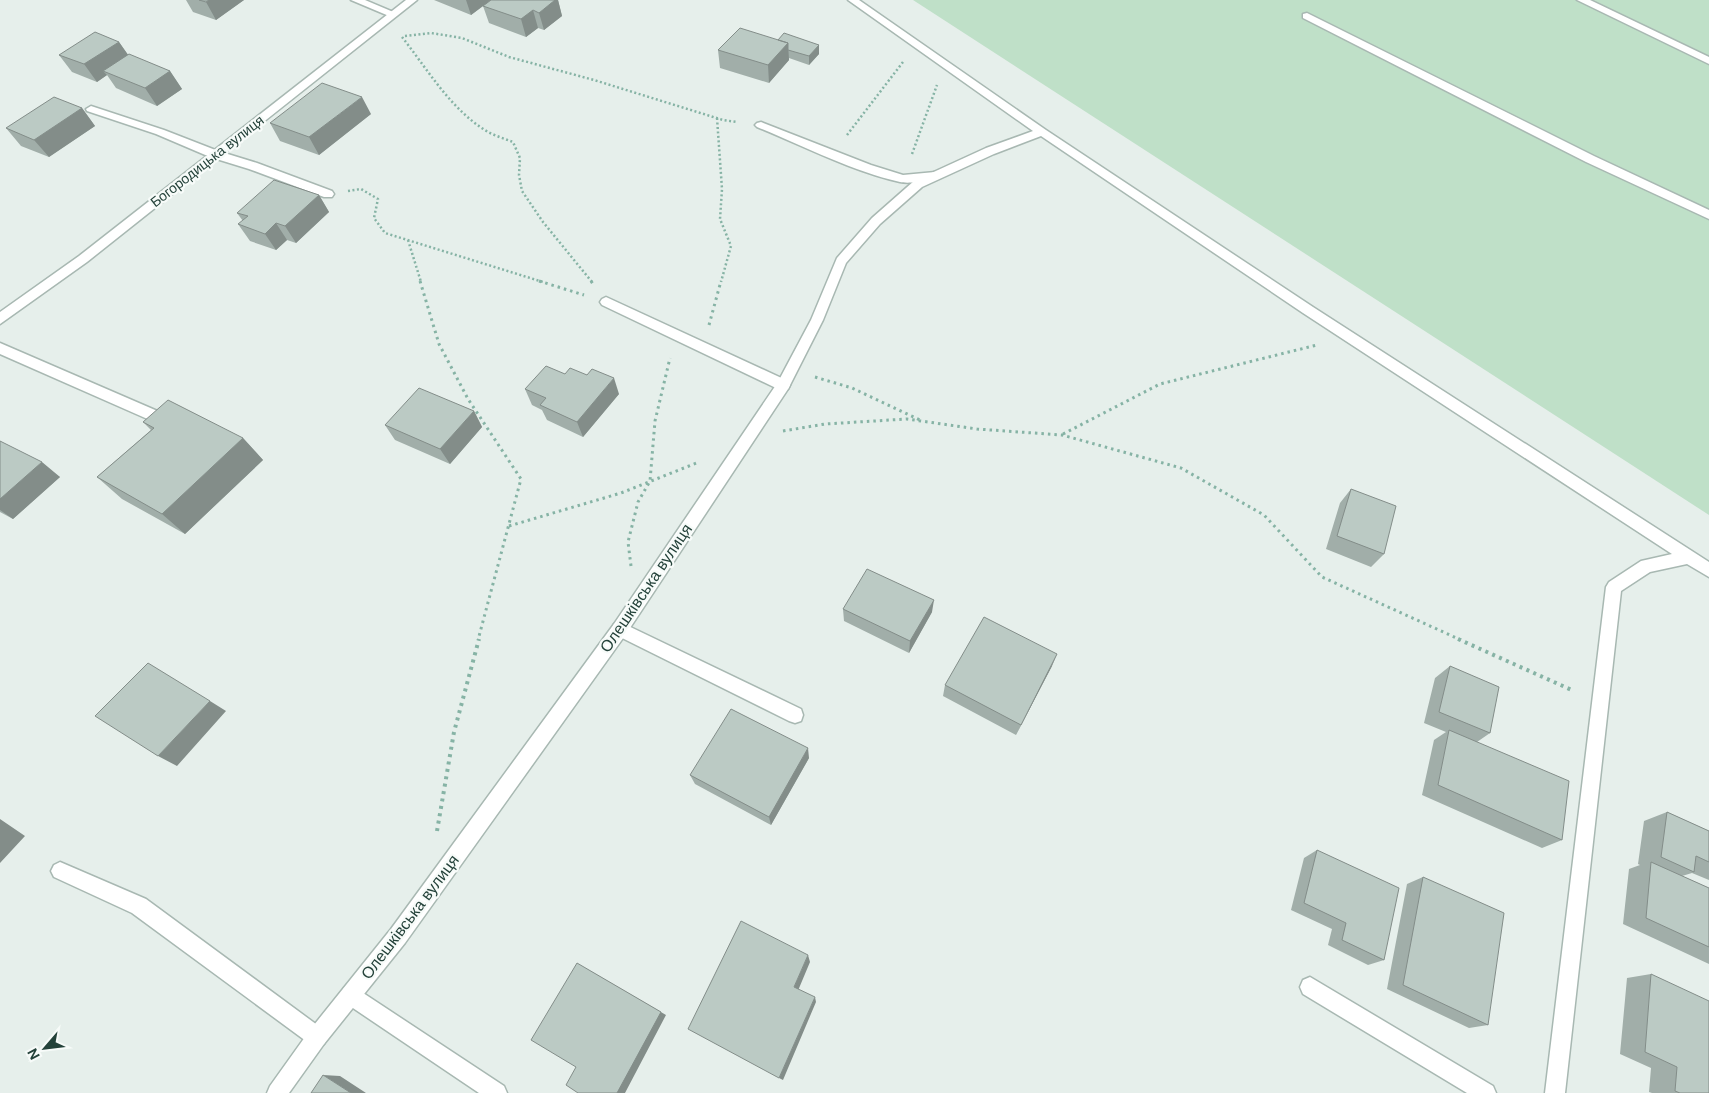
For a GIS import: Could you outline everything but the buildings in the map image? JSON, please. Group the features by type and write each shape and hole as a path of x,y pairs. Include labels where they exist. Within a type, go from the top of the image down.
{"street":[{"path":"356,0 393,14"},
{"name":"Богородицька вулиця","path":"0,319 83,258 412,0"},
{"path":"853,0 1042,132 1350,338 1709,570"},
{"path":"1582,0 1709,61"},
{"path":"1307,16 1581,155 1709,215"},
{"path":"91,109 160,132 214,154 253,166 328,194"},
{"path":"761,125 867,168 903,178 935,176"},
{"name":"Олешківська вулиця","path":"277,1093 317,1037 398,936 638,603 783,385 817,320 841,261 876,220 918,184 990,151 1042,132"},
{"path":"606,302 783,385"},
{"path":"0,348 156,417"},
{"path":"1555,1093 1614,587 1646,566 1687,556"},
{"path":"620,629 795,715"},
{"path":"60,871 139,906 317,1037"},
{"path":"1310,986 1486,1093"},
{"path":"351,994 497,1093"}],"path":[{"path":"606,302 522,191 519,175 520,158 513,142 485,130 459,109 441,89 402,36 431,33 462,38 509,57 594,80 717,118 761,125"},
{"path":"820,148 845,138 916,44"},
{"path":"903,178 945,64"},
{"path":"702,347 731,246 720,220 722,189 717,118"},
{"path":"328,194 361,189 378,199 374,218 385,233 606,302"},
{"path":"408,240 439,344 468,399 521,479 454,732 436,839"},
{"path":"638,603 628,542 638,502 650,481 655,421 674,334"},
{"path":"1062,435 1160,384 1350,338"},
{"path":"790,370 852,388 922,421"},
{"path":"509,526 621,493 744,443 825,424 907,419 977,429 1062,435 1181,468 1264,515 1322,577 1600,703"}],"green space":[{"path":"913,0 1709,0 1709,515"}]}
